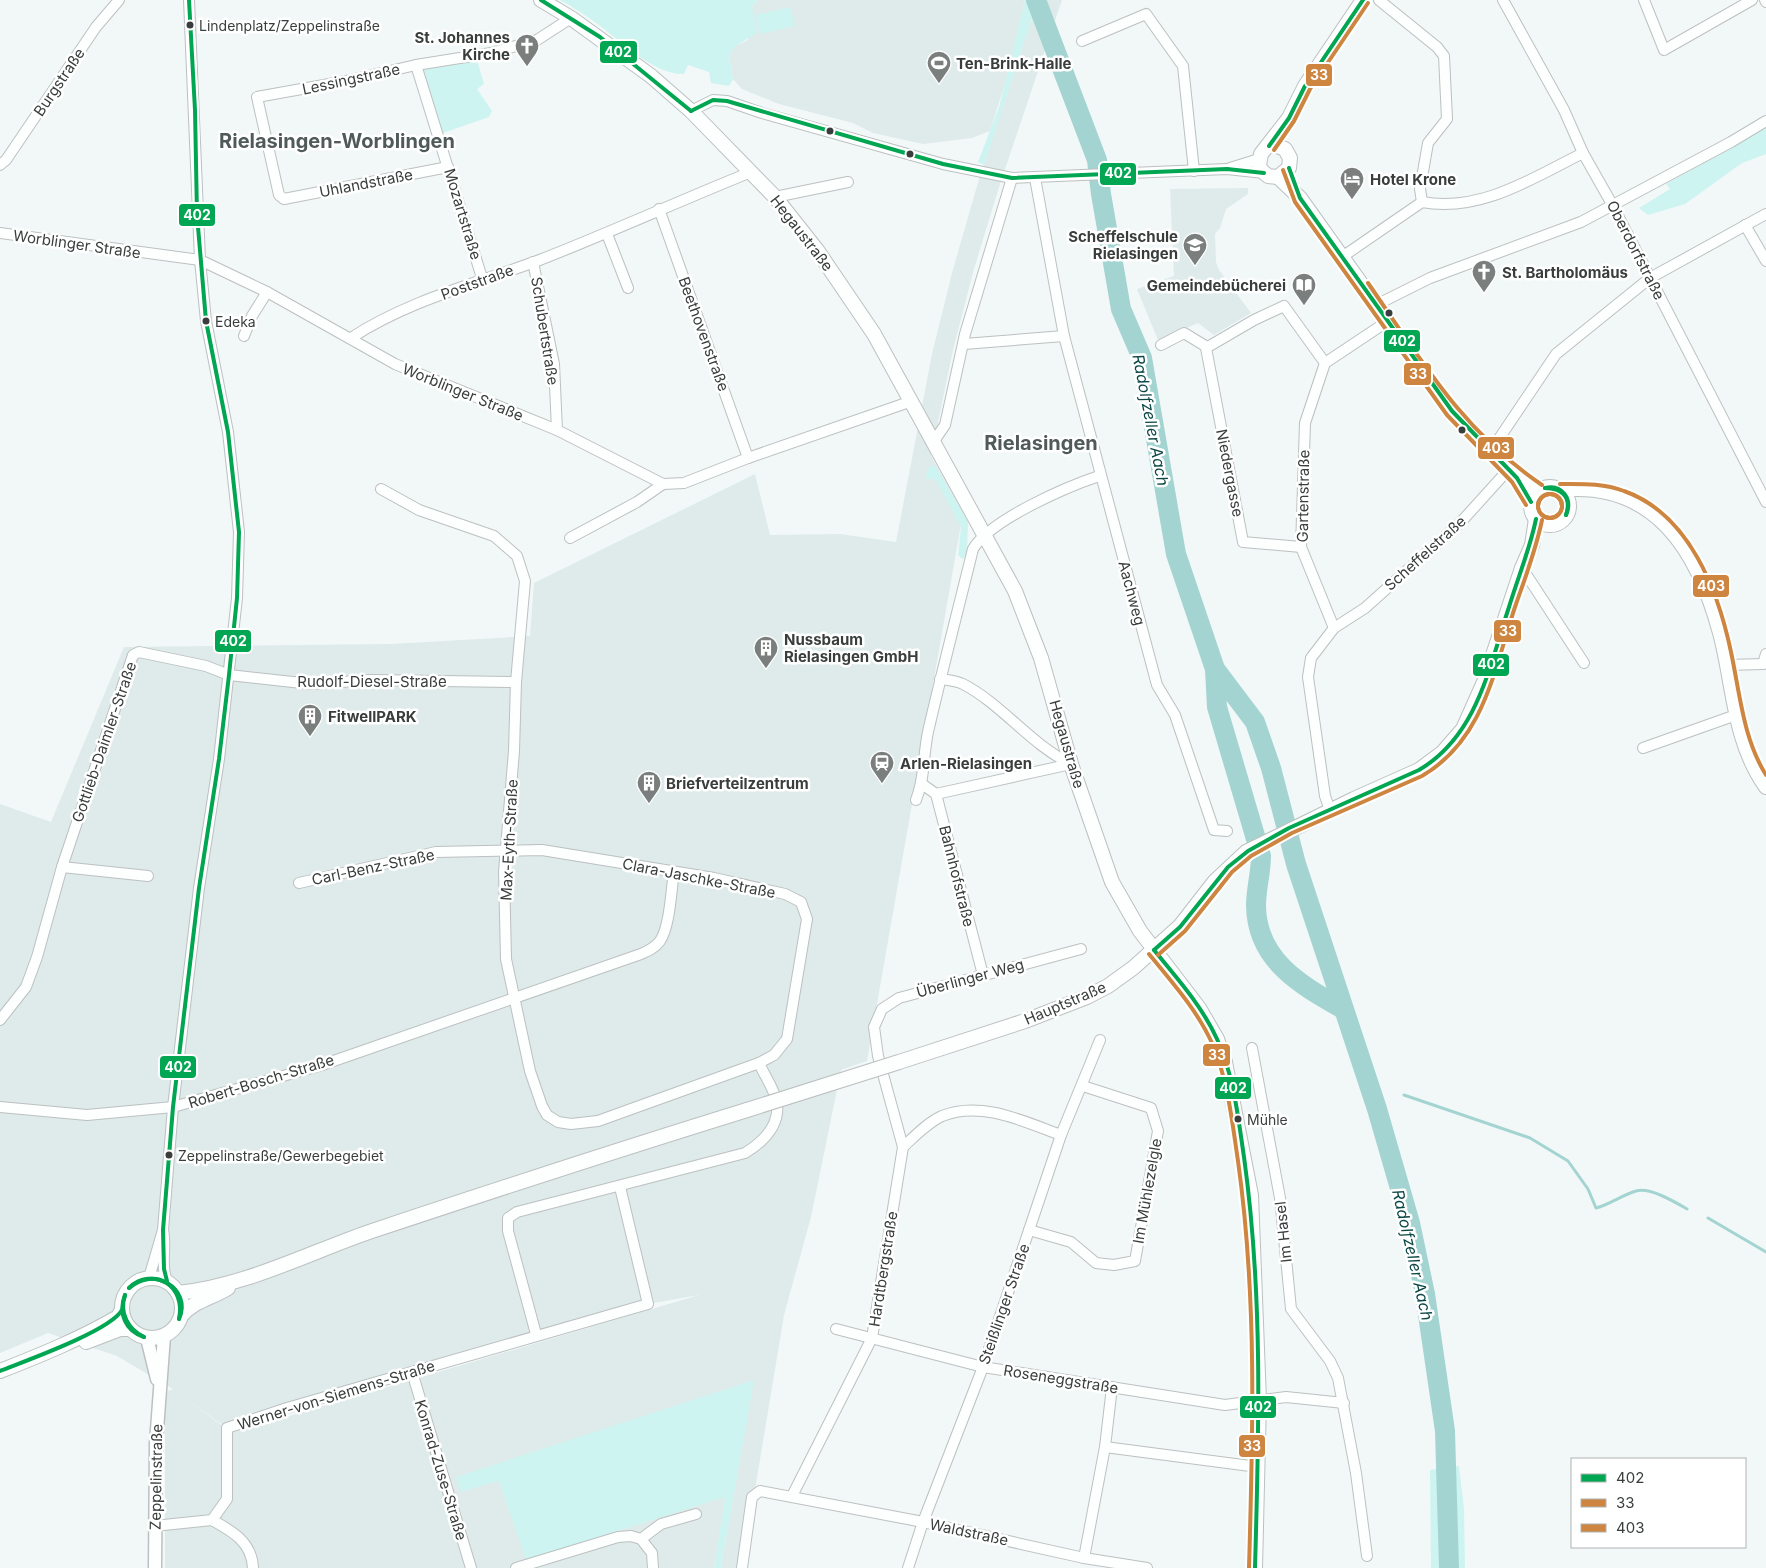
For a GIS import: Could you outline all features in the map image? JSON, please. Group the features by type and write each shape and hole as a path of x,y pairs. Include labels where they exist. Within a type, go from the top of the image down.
{"main road":[{"name":"Hegaustraße","path":"541,0 572,18 651,76 691,111 775,196 817,250 874,334 934,440 1015,591 1041,658 1071,764 1112,882 1140,932 1198,1008 1217,1039 1225,1062 1251,1195 1259,1400 1255,1568"},
{"path":"1363,0 1305,86 1290,118 1269,146 1264,149 1259,159 1259,164 1264,173 1278,177 1300,198 1452,411 1512,474 1531,502"},
{"path":"1290,118 1289,168 1300,198"},
{"path":"1269,146 1280,146 1288,153"},
{"path":"1278,177 1289,168"},
{"path":"1512,474 1539,490"},
{"path":"1560,490 1566,496 1569,506 1567,514 1561,522 1542,522 1531,510 1531,502 1539,490 1552,487 1560,490 1594,488 1618,493 1649,510 1683,546 1703,582 1720,632 1742,740 1751,763 1766,787"},
{"path":"1569,506 1594,488"},
{"name":"Hauptstraße","path":"237,1282 427,1213 612,1152 1025,1021 1087,997 1133,968 1154,950 1180,926 1215,881 1235,861 1258,844 1419,770 1437,758 1453,742 1468,721 1484,682 1522,568 1542,522"},
{"path":"0,1371 63,1346 74,1338 118,1316 122,1310 125,1294 129,1288 135,1283 149,1278 167,1281 178,1293 182,1308 181,1316"},
{"path":"178,1293 237,1282"},
{"path":"122,1310 130,1328 147,1338 164,1336 171,1331 188,1308 216,1296 237,1282"},
{"path":"63,1346 76,1345 130,1328"}],"street":[{"name":"Burgstraße","path":"0,165 6,160 96,27 119,0"},
{"path":"149,1278 163,1230 173,1107 199,888 219,759 237,598 238,532 228,432 206,321 200,260 189,0"},
{"path":"1379,0 1437,47 1446,61 1447,119 1428,144 1420,189 1422,202"},
{"name":"Oberdorfstraße","path":"1503,0 1564,110 1583,153 1613,206 1766,502"},
{"path":"1644,0 1664,50 1752,0"},
{"path":"1082,42 1146,14 1183,66 1194,171"},
{"name":"Lessingstraße","path":"284,199 279,195 257,97 346,81 416,65 491,53 537,40 572,18"},
{"name":"Mozartstraße","path":"416,65 482,278"},
{"path":"691,111 713,100 727,101 762,113 943,164 1012,178 1227,170 1264,173"},
{"path":"1376,305 1430,278 1564,229 1613,206 1732,142 1766,121"},
{"path":"1342,257 1422,202 1436,205 1488,198 1583,153"},
{"path":"1227,170 1259,159"},
{"name":"Uhlandstraße","path":"284,199 448,167"},
{"name":"Poststraße","path":"351,338 370,325 482,278 534,262 607,234 659,209 751,172"},
{"path":"934,440 945,425 964,344 1012,178"},
{"name":"Aachweg","path":"1035,178 1064,336 1099,476 1157,685 1175,715 1214,830 1227,832"},
{"path":"775,196 848,182"},
{"name":"Beethovenstraße","path":"659,209 748,458"},
{"path":"1490,452 1556,354 1650,278 1766,214"},
{"path":"1746,225 1766,261"},
{"name":"Worblinger Straße","path":"0,233 200,260 267,292 395,364 557,430 663,484"},
{"path":"607,234 628,288"},
{"name":"Schubertstraße","path":"534,262 554,364 557,430"},
{"path":"244,336 252,316 267,292"},
{"path":"1161,345 1184,333 1207,347 1254,320 1284,306 1325,362 1388,321"},
{"path":"964,344 1064,336"},
{"name":"Niedergasse","path":"1207,347 1243,542 1301,548"},
{"name":"Gartenstraße","path":"1325,362 1305,423 1301,548 1334,628"},
{"path":"570,538 637,502 663,484 684,483 748,458 912,401"},
{"name":"Scheffelstraße","path":"1334,628 1365,608 1512,474"},
{"path":"916,800 922,784 927,736 973,550 985,534 1024,510 1099,476"},
{"name":"Max-Eyth-Straße","path":"381,489 419,510 494,536 517,556 525,581 516,682 514,751 504,872 506,959 530,1070 547,1115 558,1122 571,1124 598,1121 759,1063"},
{"path":"1522,568 1584,663"},
{"path":"1330,810 1325,796 1308,677 1311,658 1334,628"},
{"name":"Gottlieb-Daimler-Straße","path":"0,1020 26,987 38,957 62,867 133,655 139,652 196,664 229,675"},
{"path":"1727,664 1765,661"},
{"name":"Rudolf-Diesel-Straße","path":"229,675 310,684 372,680 516,682"},
{"path":"940,679 962,683 1052,754 1071,764"},
{"path":"1643,748 1736,715"},
{"path":"922,784 936,794 1071,764"},
{"name":"Bahnhofstraße","path":"936,794 983,975"},
{"name":"Clara-Jaschke-Straße","path":"507,850 542,850 674,872 776,892 801,902 808,920 787,1039 774,1055 759,1063"},
{"name":"Carl-Benz-Straße","path":"300,882 436,852 507,850"},
{"path":"62,867 148,876"},
{"name":"Robert-Bosch-Straße","path":"0,1107 87,1115 173,1107 322,1064 652,950 664,932 674,872"},
{"name":"Überlinger Weg","path":"874,1027 882,1009 899,998 1081,949"},
{"name":"Hardtbergstraße","path":"792,1496 872,1338 903,1147 878,1056 874,1027"},
{"name":"Steißlinger Straße","path":"908,1568 923,1522 983,1367 1061,1135 1083,1086 1100,1040"},
{"name":"Im Hasel","path":"1252,1048 1280,1198 1291,1310 1330,1361 1338,1378 1344,1403 1367,1556"},
{"path":"536,1334 508,1231 508,1218 518,1212 746,1153 760,1144 771,1131 776,1114 777,1102 759,1063"},
{"name":"Im Mühlezelgle","path":"1029,1230 1071,1242 1096,1263 1114,1265 1135,1261 1158,1131 1152,1108 1083,1086"},
{"path":"903,1147 928,1124 942,1117 966,1110 1003,1116 1061,1135"},
{"name":"Werner-von-Siemens-Straße","path":"212,1520 227,1499 227,1428 287,1408 536,1334 648,1304 620,1187"},
{"path":"163,1230 166,1243 163,1273 167,1281"},
{"name":"Roseneggstraße","path":"836,1329 983,1367 1225,1405 1248,1404 1259,1400"},
{"name":"Zeppelinstraße","path":"155,1568 154,1526 158,1386 164,1336"},
{"name":"Zeppelinstraße","path":"147,1338 158,1386"},
{"name":"Konrad-Zuse-Straße","path":"412,1372 471,1568"},
{"path":"1084,1558 1105,1447 1112,1387"},
{"path":"1259,1400 1286,1397 1344,1403"},
{"path":"1105,1447 1258,1468"},
{"name":"Waldstraße","path":"742,1568 754,1494 760,1491 792,1496 833,1507 923,1522 1084,1558 1147,1568"},
{"path":"641,1539 661,1524 696,1514"},
{"path":"154,1526 212,1520 235,1532 253,1561 254,1568"},
{"path":"516,1568 618,1537 631,1536 641,1539 652,1552 653,1568"}],"shaded area":[{"path":"560,0 758,0 752,7 757,33 736,46 729,54 733,79 729,86 711,83 709,72 688,65 684,74 672,73 649,63 592,20"},
{"path":"758,0 1025,0 1008,74 990,131 972,138 923,144 873,133 853,123 779,104 742,89 733,79 729,54 736,46 748,40 752,7"},
{"path":"1025,0 1029,0 1034,12 984,165 978,162 999,107"},
{"path":"1038,0 1062,0 1000,184 974,269 953,350 931,456 963,513 867,1061 841,1070 811,1217 784,1315 742,1568 721,1568 753,1381 461,1492 499,1480 527,1560 726,1496 714,1568 165,1568 165,1392 173,1389 117,1356 48,1333 0,1353 0,804 51,822 124,647 390,644 530,636 534,583 755,474 770,535 840,534 896,542 932,354 952,273 979,179","holes":["699,1295 235,1432 227,1429 184,1398 227,1428 648,1304"]},
{"path":"790,7 795,26 760,34 755,15"},
{"path":"477,60 484,84 477,89 492,111 489,117 443,133 422,69"},
{"path":"1766,127 1766,154 1742,163 1685,204 1648,215 1639,208 1670,189 1666,184"},
{"name":"Scheffelschule Rielasingen","path":"1248,188 1248,194 1226,209 1220,228 1215,234 1216,262 1219,270 1251,313 1214,335 1198,323 1158,340 1137,289 1174,276 1170,189"},
{"path":"935,465 968,522 967,556 962,559 958,555 961,527 935,479 926,479 927,468"},
{"path":"754,1380 721,1568 714,1568 725,1497 526,1560 499,1481 461,1492 456,1477"},
{"path":"1459,1466 1464,1509 1465,1568 1431,1568 1430,1470"}],"waterway":[{"name":"Radolfzeller Aach","path":"1036,0 1097,160 1121,309 1142,358 1176,554 1215,669 1255,722 1271,768 1296,864 1377,1109 1410,1223 1425,1294 1445,1431 1449,1568"},
{"name":"Radolfzeller Aach","path":"1215,669 1217,707 1261,856 1256,906 1258,925 1264,942 1284,969 1312,991 1343,1009"},
{"path":"1404,1095 1530,1138 1568,1161 1588,1189 1596,1208 1642,1190 1662,1196 1687,1209"},
{"path":"1708,1218 1766,1252"}],"transit line":[{"name":"402","path":"167,1281 164,1269 163,1230 173,1107 199,888 219,759 229,675 237,598 239,532 228,432 206,321 197,215 195,110 189,0"},
{"name":"402","path":"541,0 600,37 691,111"},
{"name":"402","path":"1269,146 1289,118 1305,86 1363,0"},
{"name":"33","path":"1274,150 1294,121 1310,89 1368,3"},
{"name":"402","path":"691,111 713,100 727,101 943,164 1012,178 1227,169 1264,173"},
{"name":"402","path":"1289,168 1300,198 1452,411 1517,478 1531,502"},
{"name":"33","path":"1283,170 1295,202 1447,415 1512,482 1526,505"},
{"name":"403","path":"1368,283 1426,367 1466,418 1489,442 1542,485"},
{"name":"403","path":"1560,484 1600,485 1624,491 1647,502 1666,517 1683,536 1709,580 1718,604 1731,652 1747,731 1758,761 1766,775"},
{"name":"402","path":"1545,488 1551,488 1564,495 1568,503 1566,515"},
{"name":"402","path":"1545,488 1556,488 1564,494 1568,503 1566,515"},
{"name":"33","path":"1550,494 1555,495 1561,501 1562,506 1561,511 1555,517 1550,518 1545,517 1539,511 1538,506 1539,501 1545,495 1550,494"},
{"name":"403","path":"1550,494 1555,495 1561,501 1562,506 1561,511 1555,517 1550,518 1545,517 1539,511 1538,506 1539,501 1545,495 1550,494"},
{"name":"402","path":"1154,950 1180,927 1228,867 1248,851 1289,828 1419,770 1439,755 1455,738 1479,698 1536,519"},
{"name":"33","path":"1158,955 1185,931 1232,872 1251,856 1292,833 1422,776 1443,761 1460,743 1484,702 1493,679 1542,520"},
{"name":"402","path":"1154,950 1188,993 1211,1027 1228,1067 1237,1112 1250,1208 1257,1311 1258,1465 1255,1568"},
{"name":"33","path":"1149,954 1184,997 1206,1031 1222,1071 1231,1116 1244,1212 1251,1313 1252,1466 1249,1568"},
{"name":"402","path":"129,1288 138,1281 148,1279 168,1283 180,1298 182,1308 179,1319"},
{"name":"402","path":"129,1288 149,1279 158,1279 166,1283 178,1297 180,1307 179,1319"},
{"name":"402","path":"125,1295 123,1308 126,1320 133,1330 144,1337"},
{"name":"402","path":"125,1295 122,1308 125,1320 132,1330 144,1337"},
{"name":"402","path":"0,1371 85,1336 114,1318 122,1310"}],"place":[{"name":"Lindenplatz/Zeppelinstraße","path":"190,25"},
{"name":"St. Johannes Kirche","path":"527,67"},
{"name":"Ten-Brink-Halle","path":"939,84"},
{"name":"Hotel Krone","path":"1352,200"},
{"name":"Scheffelschule Rielasingen","path":"1195,266"},
{"name":"St. Bartholomäus","path":"1484,293"},
{"name":"Gemeindebücherei","path":"1304,306"},
{"name":"Edeka","path":"206,321"},
{"name":"Nussbaum Rielasingen GmbH","path":"766,669"},
{"name":"FitwellPARK","path":"310,737"},
{"name":"Arlen-Rielasingen","path":"882,784"},
{"name":"Briefverteilzentrum","path":"649,804"},
{"name":"Mühle","path":"1238,1119"},
{"name":"Zeppelinstraße/Gewerbegebiet","path":"169,1155"}],"district":[{"name":"Rielasingen-Worblingen","path":"337,141"},
{"name":"Rielasingen","path":"1041,443"}]}
